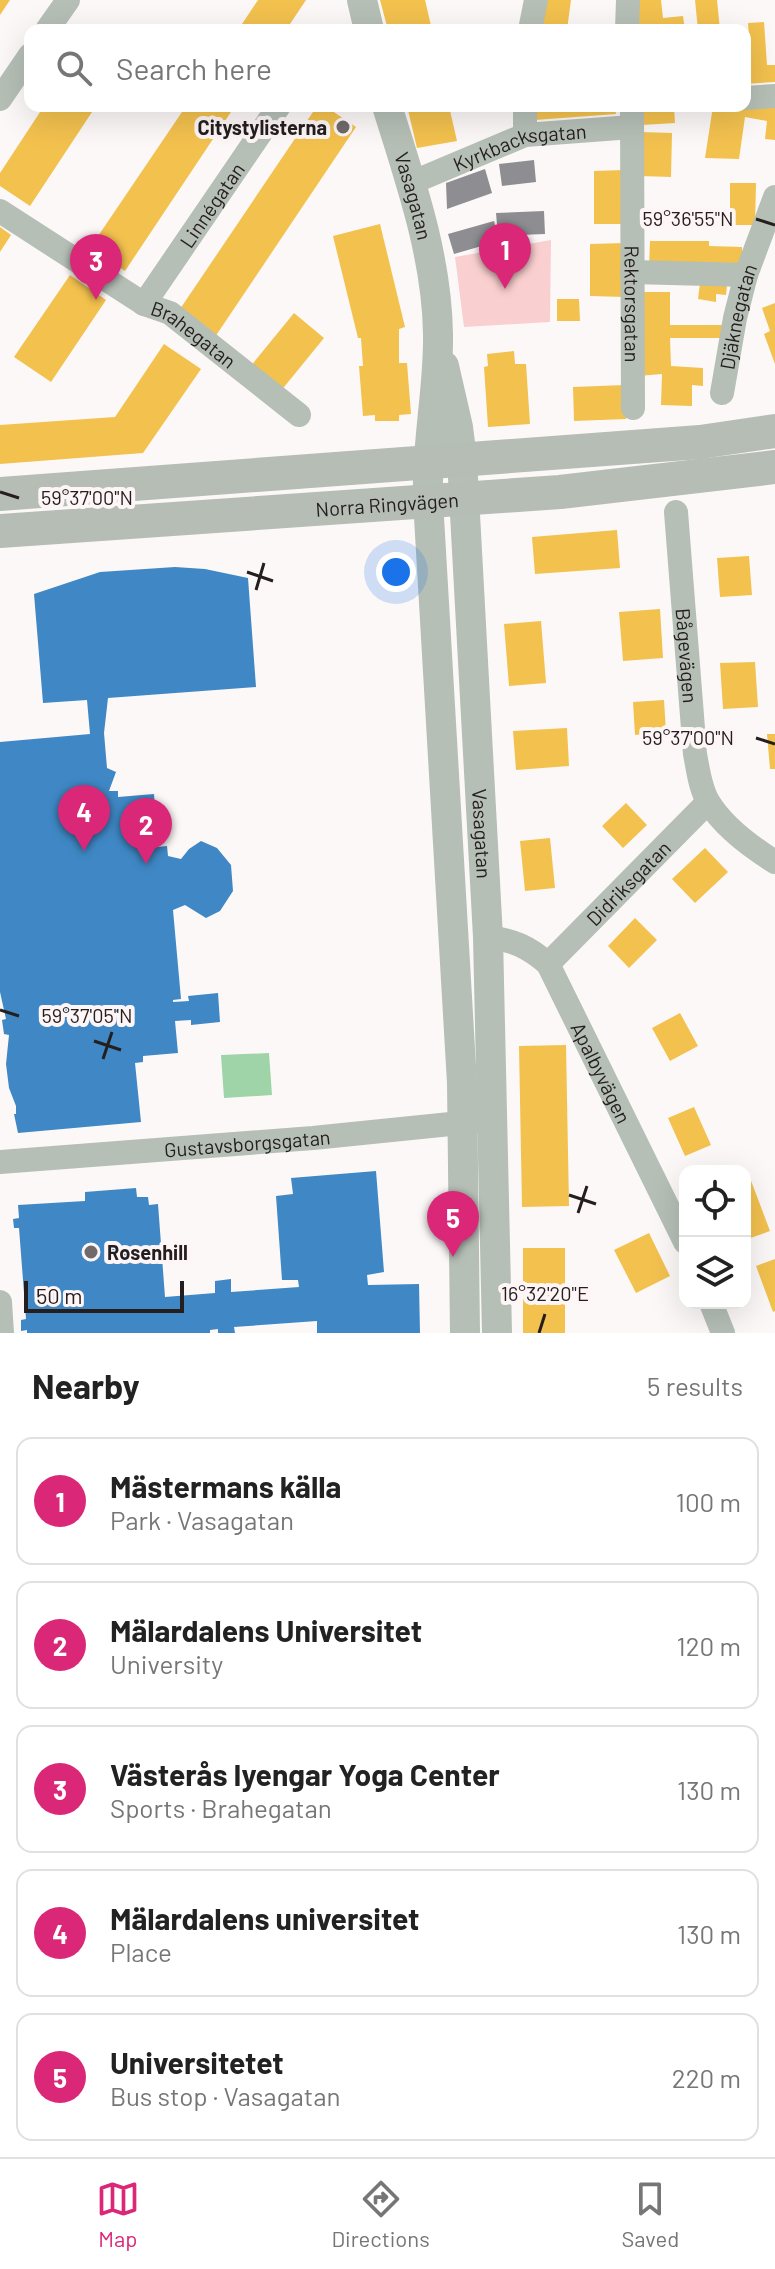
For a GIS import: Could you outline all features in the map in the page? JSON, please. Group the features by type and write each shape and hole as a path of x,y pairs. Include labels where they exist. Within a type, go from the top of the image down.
{"main road":[{"name":"Norra Ringvägen","path":"0,494 700,442 775,431"},
{"name":"Norra Ringvägen","path":"0,531 464,498 677,480 775,467"}],"street":[{"path":"51,24 68,0"},
{"path":"362,0 368,24"},
{"path":"531,24 536,0"},
{"path":"627,24 628,0"},
{"path":"0,99 24,64"},
{"path":"751,98 775,96"},
{"name":"Linnégatan","path":"144,304 275,112"},
{"name":"Vasagatan","path":"389,112 411,183 436,291 438,337 427,461 428,500 463,1122 465,1333"},
{"path":"525,112 525,135"},
{"name":"Kyrkbacksgatan","path":"411,183 525,135 632,117"},
{"name":"Rektorsgatan","path":"632,117 633,408"},
{"name":"Djäknegatan","path":"722,393 746,275 775,197"},
{"name":"Brahegatan","path":"0,211 144,304 170,313 299,415"},
{"path":"632,272 746,275"},
{"name":"Vasagatan","path":"438,337 462,459 488,937 497,1333"},
{"name":"Bågevägen","path":"676,512 695,754 708,802 753,848 775,862"},
{"name":"Didriksgatan","path":"548,964 708,802"},
{"path":"488,937 530,948 548,964"},
{"name":"Apalbyvägen","path":"548,964 683,1237"},
{"name":"Gustavsborgsgatan","path":"0,1162 313,1138 494,1119"},
{"path":"0,1302 2,1333"},
{"path":"713,1309 723,1333"}],"shaded area":[{"path":"551,240 550,322 464,327 455,257"},
{"path":"269,1053 272,1095 224,1098 221,1055"}],"building: Homes":[{"path":"0,0 10,0 0,15"},
{"path":"258,0 306,0 290,24 242,24"},
{"path":"380,0 425,0 431,24 386,24"},
{"path":"542,0 571,0 568,24 539,24"},
{"path":"635,0 661,0 663,18 683,16 684,24 637,24"},
{"path":"695,0 717,0 719,24 697,24"},
{"path":"764,22 767,65 775,65 775,82 751,84 751,24 748,23"},
{"path":"775,98 775,140 765,139 767,121 745,117 739,159 705,158 712,112 751,112 751,104"},
{"path":"40,112 92,112 30,206 0,186 0,173"},
{"path":"182,112 231,112 125,271 90,248"},
{"path":"313,112 334,112 356,127 215,337 178,312"},
{"path":"408,112 450,112 457,141 417,148"},
{"path":"534,112 616,114 535,120"},
{"path":"641,112 674,112 675,123 642,125"},
{"path":"641,132 672,133 671,177 640,176"},
{"path":"624,170 625,224 594,224 594,171"},
{"path":"730,183 756,183 755,225 730,225"},
{"path":"380,224 405,327 399,329 399,363 407,363 411,414 399,415 399,421 375,421 375,415 363,416 359,366 363,366 361,338 358,338 333,236"},
{"path":"0,227 11,235 0,252"},
{"path":"650,241 709,241 709,246 742,247 742,266 649,268"},
{"path":"626,243 625,297 590,296 590,244"},
{"path":"70,275 106,300 51,382 14,357"},
{"path":"701,275 728,276 726,295 716,294 716,302 698,299"},
{"path":"639,292 670,292 670,325 724,325 724,338 670,338 671,366 703,368 703,386 692,385 692,406 661,405 662,374 638,376"},
{"path":"557,299 579,299 580,321 557,321"},
{"path":"775,303 775,364 764,334 770,331 762,308"},
{"path":"294,313 324,338 280,392 250,367"},
{"path":"164,344 201,369 143,453 0,464 0,425 115,417"},
{"path":"514,351 515,364 526,364 530,424 488,427 484,367 488,366 487,354"},
{"path":"625,385 626,419 574,421 573,387"},
{"path":"617,530 620,568 535,574 532,537"},
{"path":"749,556 752,595 720,597 717,558"},
{"path":"660,609 663,658 623,661 619,612"},
{"path":"541,621 546,683 509,686 504,624"},
{"path":"755,662 758,707 723,709 720,663"},
{"path":"664,700 666,732 635,735 633,702"},
{"path":"567,728 569,766 516,770 513,731"},
{"path":"767,734 775,734 775,769 770,769"},
{"path":"626,803 647,825 623,848 602,826"},
{"path":"550,838 555,888 525,891 520,841"},
{"path":"705,848 728,872 695,903 672,879"},
{"path":"635,918 657,940 629,968 608,946"},
{"path":"680,1013 698,1046 670,1061 652,1028"},
{"path":"566,1045 569,1206 522,1207 519,1046"},
{"path":"694,1107 711,1145 685,1156 668,1118"},
{"path":"751,1181 770,1231 751,1238"},
{"path":"649,1233 670,1276 636,1293 614,1250"},
{"path":"523,1248 565,1248 565,1333 523,1333"},
{"path":"775,1259 775,1311 773,1312 756,1266"}],"building: Schools":[{"path":"175,567 205,569 248,578 256,687 108,698 104,733 107,768 116,772 109,791 118,791 118,797 154,794 158,847 167,846 168,856 181,859 201,841 217,848 231,865 233,891 220,911 206,918 185,905 173,910 181,999 173,1002 189,1001 188,996 218,993 220,1022 191,1025 191,1020 175,1021 178,1053 143,1056 143,1062 135,1063 141,1122 18,1133 14,1114 16,1106 9,1088 6,1064 9,1035 4,1034 2,1020 6,1019 0,992 0,742 90,734 87,700 43,703 34,594 100,572"},
{"name":"Rosenhill","path":"376,1171 384,1272 367,1275 368,1285 419,1284 420,1333 317,1333 317,1321 234,1327 235,1333 218,1333 218,1329 210,1330 210,1333 21,1331 21,1320 26,1319 19,1228 14,1228 13,1219 19,1218 18,1205 85,1201 85,1192 136,1188 137,1197 148,1197 149,1205 158,1204 165,1297 215,1293 215,1281 231,1279 231,1292 299,1287 298,1280 282,1280 276,1196 293,1194 291,1178"}],"building: Industry":[{"path":"534,160 536,182 502,186 499,164"},
{"path":"485,169 492,193 447,209 446,183"},
{"path":"544,211 545,234 498,236 496,213"},
{"path":"494,221 499,241 454,254 448,234"}],"place":[{"name":"Citystylisterna","path":"343,127"},
{"name":"Mästermans källa","path":"505,289"},
{"name":"Västerås Iyengar Yoga Center","path":"96,300"},
{"name":"Mälardalens universitet","path":"84,851"},
{"name":"Mälardalens Universitet","path":"146,864"},
{"name":"Rosenhill","path":"91,1252"},
{"name":"Universitetet","path":"453,1257"}]}
